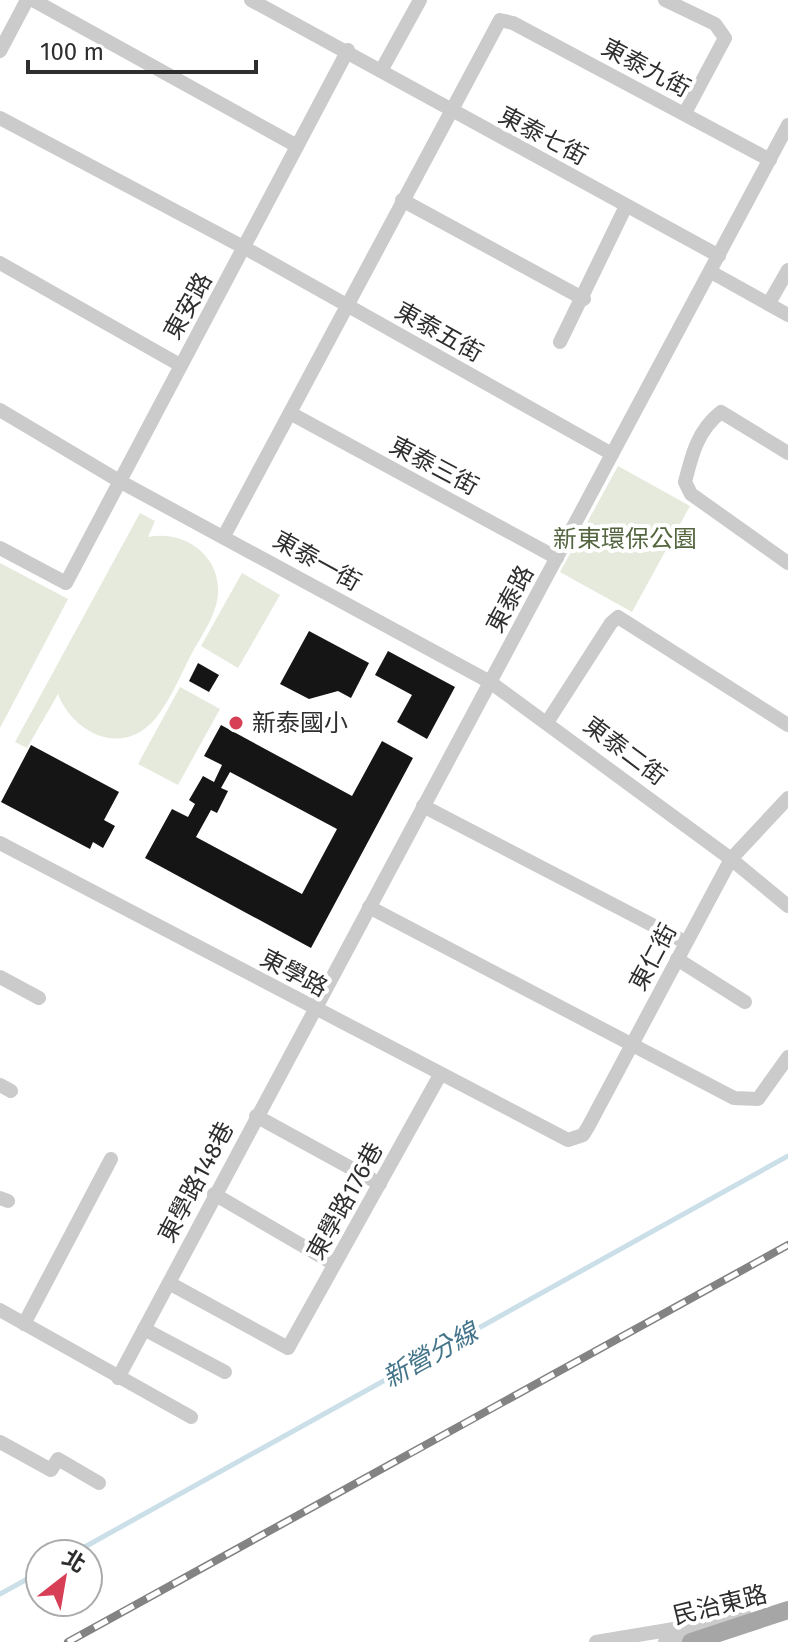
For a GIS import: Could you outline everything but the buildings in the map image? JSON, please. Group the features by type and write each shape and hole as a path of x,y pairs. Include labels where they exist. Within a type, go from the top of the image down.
{"main road":[{"path":"691,1642 787,1610"}],"street":[{"path":"0,51 30,0 297,146"},
{"name":"東泰七街","path":"251,0 348,50 452,112 719,256"},
{"path":"382,69 420,0"},
{"path":"665,0 715,24 725,38 685,113"},
{"name":"東泰九街","path":"452,112 500,20 513,23 770,160"},
{"name":"東安路","path":"0,548 66,583 348,50"},
{"path":"224,536 452,112"},
{"name":"東泰五街","path":"0,118 245,248 612,454"},
{"name":"東泰路","path":"317,1010 369,907 788,125"},
{"path":"402,200 584,299"},
{"path":"560,342 584,299 626,206"},
{"path":"0,263 180,365"},
{"path":"769,303 788,270"},
{"path":"711,272 788,315"},
{"name":"東泰一街","path":"0,410 121,482 490,682"},
{"path":"788,453 721,412 708,422 694,445 685,482 691,494 788,563"},
{"name":"東泰三街","path":"290,413 557,558"},
{"path":"548,721 611,623 618,617 788,725"},
{"name":"東泰二街","path":"490,682 548,721 731,859 788,906"},
{"name":"東仁街","path":"568,1140 583,1135 588,1127 731,859 788,798"},
{"path":"423,806 685,942"},
{"name":"東學路","path":"0,843 568,1140"},
{"path":"369,907 734,1098 758,1099 788,1057"},
{"path":"677,959 745,1002"},
{"path":"0,977 39,998"},
{"name":"東學路148巷","path":"118,1378 256,1116 317,1010"},
{"name":"東學路176巷","path":"169,1283 288,1348 440,1075"},
{"path":"256,1116 380,1184"},
{"path":"24,1324 111,1159"},
{"path":"214,1194 334,1264"},
{"path":"0,1310 191,1417"},
{"path":"144,1329 225,1372"},
{"path":"0,1442 51,1470 58,1459 99,1483"},
{"path":"596,1642 787,1610"},
{"name":"民治東路","path":"665,1642 787,1610"}],"green space":[{"name":"新東環保公園","path":"618,466 690,506 632,612 560,572"},
{"path":"140,513 155,521 148,537 174,537 186,541 206,556 217,579 217,601 212,617 170,696 155,719 142,731 114,739 100,736 75,720 58,694 27,748 15,742"},
{"path":"0,563 68,599 0,728"},
{"path":"242,573 280,595 238,668 201,646"},
{"path":"180,687 220,709 178,785 138,764"}],"waterway":[{"name":"新營分線","path":"101,1538 788,1156"},
{"name":"新營分線","path":"0,1594 24,1581"}],"railway":[{"path":"68,1642 788,1245"}],"place":[{"name":"新泰國小","path":"236,723"}]}
